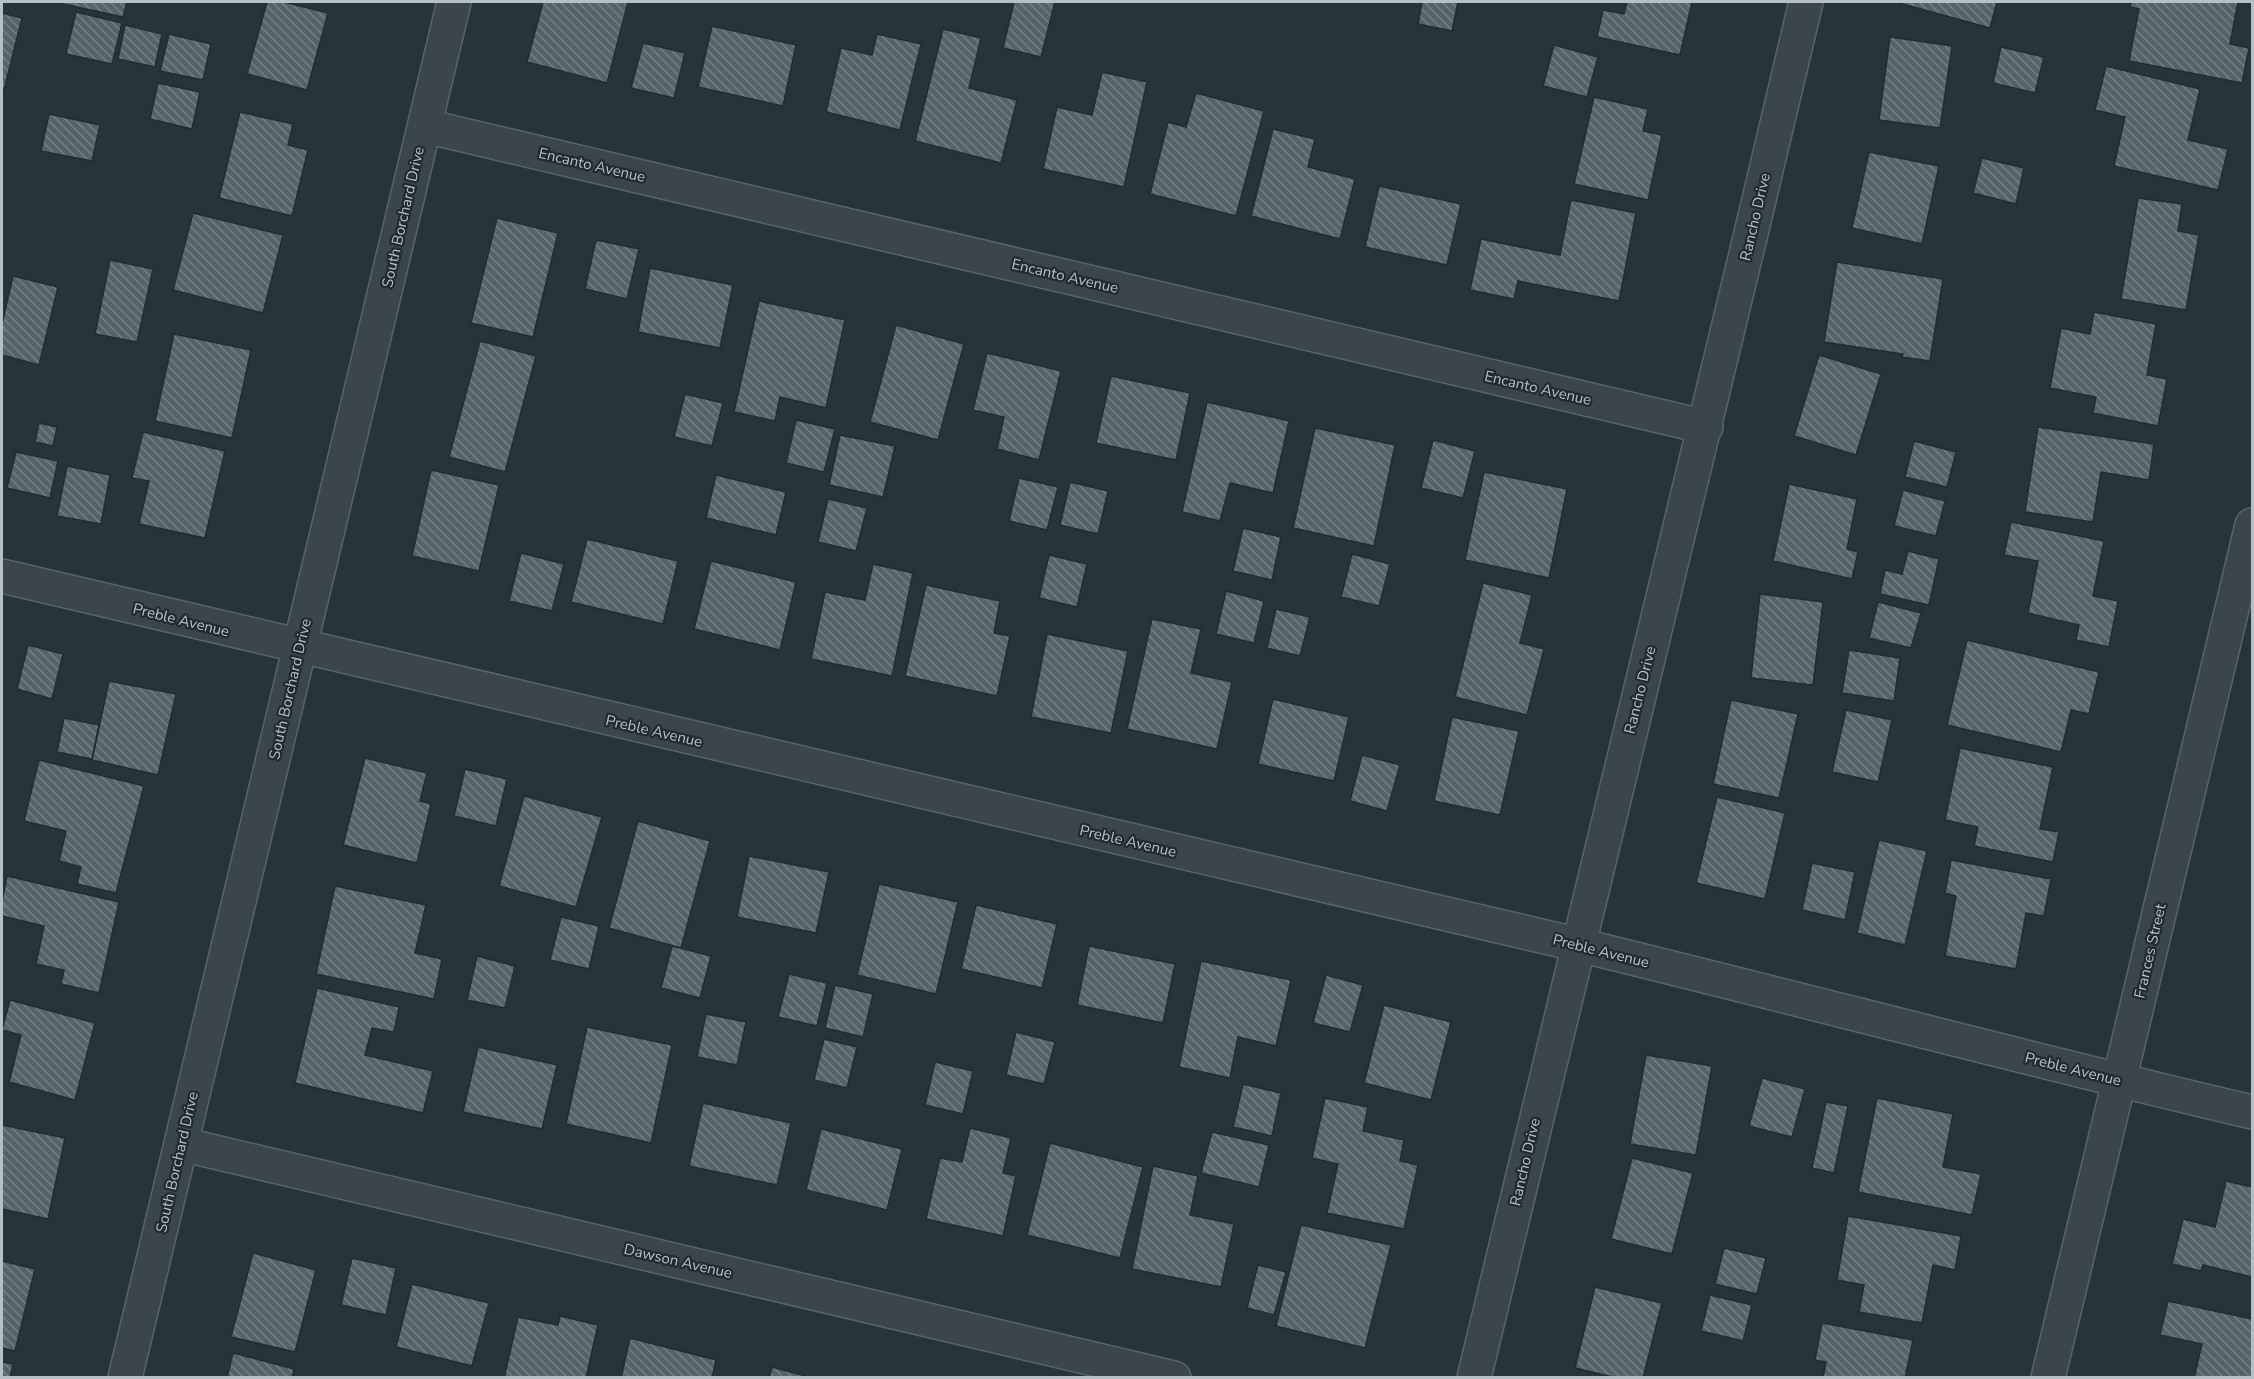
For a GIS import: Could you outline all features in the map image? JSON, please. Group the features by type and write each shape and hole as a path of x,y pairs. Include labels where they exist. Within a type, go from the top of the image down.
{"street":[{"name":"South Borchard Drive","path":"125,1377 454,2"},
{"name":"Rancho Drive","path":"1474,1377 1577,945 1706,427 1806,2"},
{"name":"Encanto Avenue","path":"425,126 1706,427"},
{"name":"Frances Street","path":"2048,1377 2253,525"},
{"name":"Preble Avenue","path":"2,576 300,648 1577,945 2253,1112"},
{"name":"Dawson Avenue","path":"181,1144 1174,1377"}],"building":[{"path":"54,2 127,2 123,17"},
{"path":"267,2 284,2 328,13 307,90 247,74"},
{"path":"543,2 628,2 607,83 527,62"},
{"path":"1014,2 1055,2 1041,57 1003,48"},
{"path":"1422,2 1458,2 1452,31 1418,24"},
{"path":"1627,2 1692,2 1680,55 1597,37 1603,10 1624,14"},
{"path":"1900,2 1997,2 1990,28"},
{"path":"2131,2 2238,2 2230,44 2249,48 2242,83 2129,61 2139,9 2130,7"},
{"path":"76,12 122,23 112,64 66,54"},
{"path":"2,13 22,18 3,94 2,93"},
{"path":"125,25 162,34 155,67 118,59"},
{"path":"712,26 796,45 783,106 698,87"},
{"path":"943,29 981,38 969,88 1017,100 1001,163 915,141"},
{"path":"169,34 211,44 203,80 160,71"},
{"path":"877,34 921,44 900,130 826,112 841,48 872,55"},
{"path":"1890,37 1952,46 1940,128 1879,120"},
{"path":"643,43 685,53 674,98 631,88"},
{"path":"1554,45 1598,57 1587,97 1543,86"},
{"path":"2001,47 2044,57 2035,93 1993,83"},
{"path":"2106,66 2200,89 2188,140 2228,149 2218,190 2114,166 2125,117 2095,110"},
{"path":"1102,72 1147,82 1124,187 1043,169 1057,107 1092,115"},
{"path":"158,83 200,92 192,129 150,119"},
{"path":"1196,93 1264,111 1236,216 1150,194 1168,122 1186,127"},
{"path":"1594,97 1648,109 1643,131 1662,135 1648,200 1574,184"},
{"path":"240,112 293,124 288,145 308,150 292,216 219,198"},
{"path":"49,114 100,125 92,161 41,151"},
{"path":"1273,129 1315,139 1308,167 1355,179 1340,239 1251,216"},
{"path":"1869,152 1939,166 1922,244 1852,228"},
{"path":"1982,158 2024,168 2016,204 1973,193"},
{"path":"1379,186 1461,204 1447,265 1365,247"},
{"path":"2138,198 2182,204 2178,231 2199,235 2186,310 2121,299"},
{"path":"1571,200 1636,213 1619,301 1518,281 1514,299 1470,290 1481,239 1560,255"},
{"path":"193,213 283,235 263,313 173,290"},
{"path":"497,218 558,233 533,337 471,323"},
{"path":"596,240 639,249 627,299 585,289"},
{"path":"110,260 153,269 137,342 95,334"},
{"path":"1837,262 1943,279 1930,361 1902,357 1903,354 1824,342"},
{"path":"650,268 733,285 720,348 638,332"},
{"path":"13,276 58,287 39,365 2,355 2,324"},
{"path":"759,301 845,320 826,408 780,397 775,421 734,412"},
{"path":"2094,312 2156,324 2147,375 2167,379 2158,426 2093,413 2096,397 2050,388 2061,328 2090,334"},
{"path":"896,325 964,344 938,440 870,422"},
{"path":"174,334 251,350 232,438 155,421"},
{"path":"480,341 536,356 505,472 449,457"},
{"path":"987,353 1061,371 1039,460 997,449 1004,417 973,410"},
{"path":"1819,355 1881,374 1856,455 1794,436"},
{"path":"1111,376 1190,393 1176,460 1096,443"},
{"path":"685,394 723,403 712,446 674,437"},
{"path":"1207,402 1289,421 1273,493 1230,483 1220,521 1182,512"},
{"path":"796,420 835,429 824,472 786,463"},
{"path":"39,423 57,427 53,446 35,442"},
{"path":"2038,427 2154,444 2149,480 2101,472 2093,522 2025,512"},
{"path":"1315,428 1395,445 1374,546 1293,528"},
{"path":"143,432 225,451 205,538 139,524 149,481 132,478"},
{"path":"840,435 895,446 883,497 829,485"},
{"path":"1433,440 1475,451 1463,498 1421,488"},
{"path":"1914,441 1956,452 1947,487 1905,477"},
{"path":"16,452 58,461 50,498 7,488"},
{"path":"67,466 110,475 101,524 57,516"},
{"path":"431,470 499,485 479,571 412,556"},
{"path":"1484,472 1567,489 1549,578 1465,560"},
{"path":"716,475 786,492 776,535 706,518"},
{"path":"1019,478 1058,487 1047,530 1009,521"},
{"path":"1070,482 1108,491 1098,534 1060,525"},
{"path":"1789,484 1857,499 1847,549 1858,552 1852,579 1773,561"},
{"path":"1903,490 1945,501 1936,536 1894,526"},
{"path":"828,499 867,508 856,551 818,542"},
{"path":"2011,522 2104,541 2093,596 2118,601 2109,647 2076,640 2079,625 2028,613 2038,561 2004,555"},
{"path":"1243,528 1281,537 1272,580 1233,571"},
{"path":"587,539 678,561 663,624 571,602"},
{"path":"1908,551 1939,559 1929,605 1880,594 1885,570 1902,574"},
{"path":"521,553 564,564 552,611 509,601"},
{"path":"1352,554 1390,564 1379,606 1341,597"},
{"path":"1049,555 1087,564 1077,607 1039,598"},
{"path":"711,561 796,582 780,650 694,629"},
{"path":"873,564 913,573 892,676 811,659 825,592 865,600"},
{"path":"1483,583 1532,595 1520,643 1544,649 1527,715 1455,697"},
{"path":"926,585 1000,601 994,633 1010,636 997,696 905,676"},
{"path":"1226,591 1264,601 1254,643 1216,634"},
{"path":"1760,594 1823,602 1813,685 1751,678"},
{"path":"1878,602 1921,613 1911,648 1869,638"},
{"path":"1276,609 1310,617 1300,656 1267,648"},
{"path":"1152,619 1201,629 1191,673 1232,682 1217,749 1127,729"},
{"path":"1047,634 1128,651 1111,733 1031,717"},
{"path":"1967,640 2099,672 2089,714 2071,710 2061,752 1947,725"},
{"path":"28,645 63,654 52,699 17,689"},
{"path":"1849,650 1900,658 1894,701 1842,693"},
{"path":"109,681 176,694 158,775 92,760"},
{"path":"1273,699 1349,717 1334,781 1258,764"},
{"path":"1731,700 1798,714 1779,798 1713,784"},
{"path":"1846,710 1892,720 1878,782 1832,772"},
{"path":"1452,717 1519,731 1500,815 1434,801"},
{"path":"64,718 99,725 92,759 57,752"},
{"path":"1960,748 2053,767 2040,829 2059,832 2053,862 1974,846 1978,827 1945,820"},
{"path":"1362,755 1400,765 1387,811 1350,801"},
{"path":"365,758 427,773 420,801 431,804 417,863 343,845"},
{"path":"39,760 144,786 116,893 77,884 81,867 59,861 66,831 24,821"},
{"path":"465,769 507,779 496,826 454,816"},
{"path":"524,796 602,817 576,907 499,886"},
{"path":"1717,797 1785,813 1765,899 1696,883"},
{"path":"638,821 710,841 681,948 609,928"},
{"path":"1879,840 1927,851 1905,945 1857,933"},
{"path":"749,856 829,872 816,933 737,917"},
{"path":"1951,860 2051,879 2044,916 2026,913 2016,969 1945,956 1956,896 1945,893"},
{"path":"1812,863 1855,872 1845,920 1802,910"},
{"path":"7,876 119,902 99,993 61,984 64,970 36,964 44,926 2,916 2,901"},
{"path":"879,884 958,902 936,994 857,975"},
{"path":"335,886 426,905 415,953 442,959 434,999 316,974"},
{"path":"976,905 1057,924 1042,988 961,969"},
{"path":"561,917 599,926 589,969 550,960"},
{"path":"672,946 711,956 700,998 661,988"},
{"path":"1089,946 1175,964 1163,1023 1077,1005"},
{"path":"477,956 515,966 505,1008 467,1000"},
{"path":"1201,961 1291,980 1276,1046 1238,1037 1230,1078 1179,1067"},
{"path":"789,974 827,983 817,1026 778,1017"},
{"path":"1326,975 1363,985 1350,1032 1313,1023"},
{"path":"835,985 873,994 863,1037 825,1028"},
{"path":"317,988 399,1007 394,1032 372,1028 365,1055 433,1071 423,1113 295,1083"},
{"path":"10,1000 95,1023 75,1100 9,1082 21,1035 2,1030"},
{"path":"1384,1005 1451,1022 1431,1100 1364,1083"},
{"path":"706,1014 746,1022 737,1065 697,1057"},
{"path":"587,1027 672,1045 651,1143 566,1124"},
{"path":"1016,1032 1055,1042 1044,1084 1006,1075"},
{"path":"824,1039 857,1047 847,1088 814,1080"},
{"path":"478,1047 557,1065 542,1129 463,1112"},
{"path":"1646,1055 1712,1066 1696,1155 1630,1144"},
{"path":"935,1062 973,1071 963,1114 925,1105"},
{"path":"1762,1078 1805,1089 1792,1137 1749,1126"},
{"path":"1243,1084 1281,1093 1272,1136 1233,1127"},
{"path":"1325,1098 1368,1107 1363,1131 1404,1140 1400,1161 1418,1165 1404,1229 1327,1213 1338,1164 1312,1158"},
{"path":"1877,1098 1953,1114 1943,1167 1981,1174 1972,1215 1858,1192"},
{"path":"1826,1102 1848,1106 1834,1173 1812,1168"},
{"path":"703,1103 791,1123 777,1185 689,1166"},
{"path":"2,1125 65,1138 48,1219 2,1209"},
{"path":"970,1128 1011,1138 1003,1173 1016,1176 1003,1236 926,1219 940,1158 962,1162"},
{"path":"821,1129 902,1149 887,1210 806,1190"},
{"path":"1212,1132 1269,1145 1259,1187 1201,1173"},
{"path":"1050,1143 1143,1167 1120,1258 1027,1235"},
{"path":"1632,1158 1693,1173 1672,1254 1611,1239"},
{"path":"1153,1166 1198,1176 1190,1215 1234,1224 1221,1287 1132,1269"},
{"path":"2226,1181 2252,1187 2252,1277 2203,1265 2201,1271 2172,1264 2183,1219 2215,1227"},
{"path":"1848,1216 1961,1236 1955,1270 1933,1265 1922,1323 1859,1312 1864,1285 1837,1280"},
{"path":"1301,1225 1391,1245 1365,1348 1276,1326"},
{"path":"1724,1248 1766,1258 1757,1294 1715,1284"},
{"path":"253,1253 316,1270 295,1352 231,1337"},
{"path":"352,1258 396,1268 386,1315 341,1305"},
{"path":"2,1261 35,1269 15,1351 2,1348"},
{"path":"1258,1265 1286,1272 1274,1315 1247,1308"},
{"path":"412,1284 489,1303 472,1366 396,1347"},
{"path":"1595,1287 1662,1303 1643,1378 1617,1378 1575,1368"},
{"path":"1710,1295 1752,1305 1743,1341 1701,1331"},
{"path":"2168,1301 2252,1319 2252,1378 2194,1378 2202,1344 2160,1335"},
{"path":"560,1316 598,1325 586,1378 504,1378 518,1317 558,1325"},
{"path":"1822,1323 1913,1340 1905,1378 1823,1378 1826,1362 1815,1360"},
{"path":"630,1338 716,1360 712,1378 621,1378"},
{"path":"233,1353 294,1369 292,1378 227,1378"},
{"path":"2,1362 13,1364 10,1378 2,1378"},
{"path":"772,1367 813,1378 769,1378"}]}
